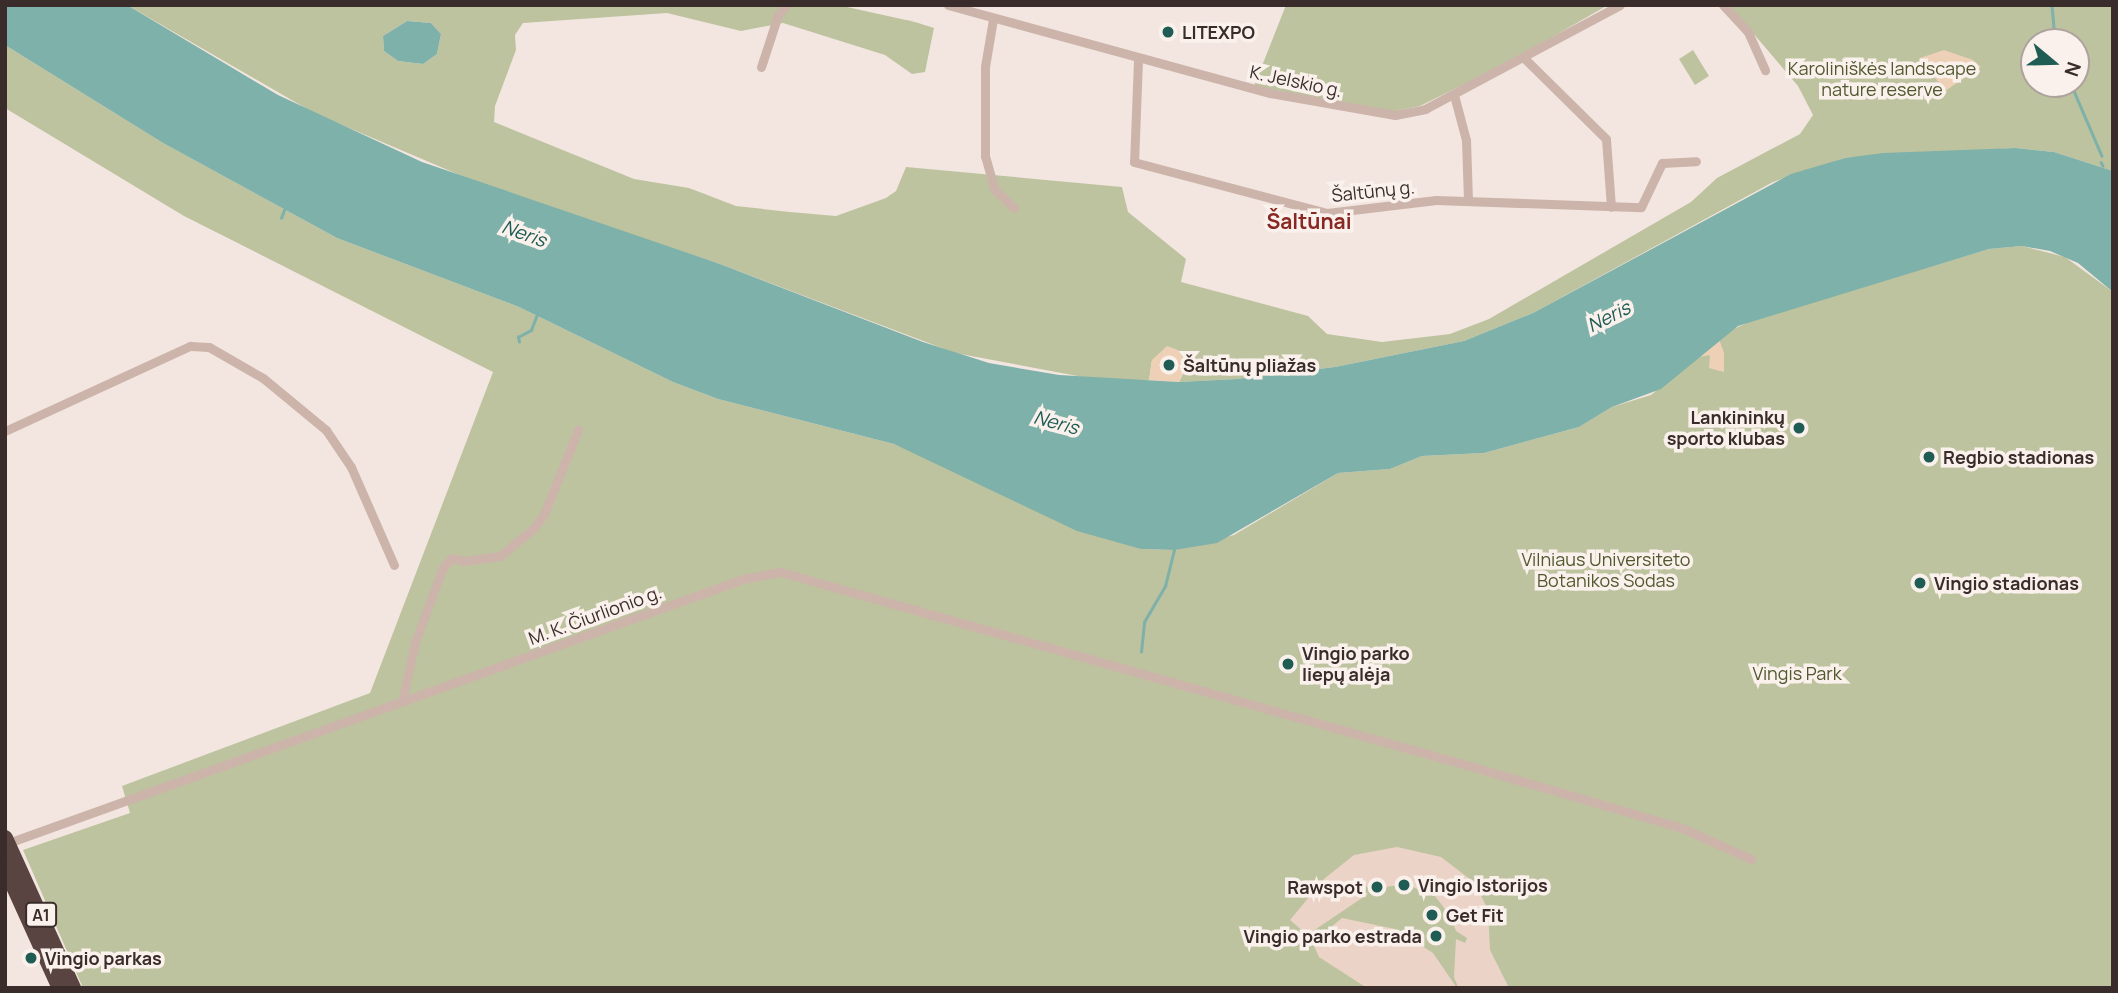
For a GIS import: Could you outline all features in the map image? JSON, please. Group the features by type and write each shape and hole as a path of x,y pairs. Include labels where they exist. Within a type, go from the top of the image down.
{"highway":[{"name":"A1","path":"10,840 73,988"},
{"name":"A1","path":"5,867 60,988"}],"street":[{"path":"761,67 778,15 786,5"},
{"name":"K. Jelskio g.","path":"948,5 1138,60 1303,101 1395,115 1425,110 1620,5"},
{"path":"1723,5 1748,32 1765,70"},
{"path":"993,19 985,67 985,156 995,190 1014,208"},
{"path":"1524,58 1606,139 1611,207"},
{"name":"Šaltūnų g.","path":"1138,60 1134,162 1327,213 1468,200 1611,207 1644,206 1662,163 1696,161"},
{"path":"1454,95 1466,140 1468,200"},
{"path":"5,430 183,349 209,346 263,378 326,430 351,467 394,565"},
{"path":"402,702 415,642 443,567 452,558 464,561 500,556 534,528 544,514 578,430"},
{"name":"M. K. Čiurlionio g.","path":"10,840 743,579 780,572 1682,828 1751,859"}],"green space":[{"name":"Karoliniškės landscape nature reserve","path":"127,5 838,5 915,22 934,28 925,72 912,74 885,55 783,23 741,31 667,13 523,23 515,35 516,50 495,106 494,122 634,179 689,188 736,206 790,212 836,216 886,198 896,191 906,167 1122,187 1128,212 1186,259 1181,282 1308,316 1327,334 1382,342 1450,334 1489,319 1691,202 1717,178 1800,134 1813,115 1798,86 1729,5 2113,5 2113,171 2054,152 2016,148 1845,158 1773,182 1533,313 1464,341 1335,367 1237,379 1179,382 1186,368 1152,360 1149,380 1099,380 955,353 720,264 490,188 314,113","holes":["407,21 431,23 441,34 437,54 423,64 398,61 384,51 383,36"]},
{"path":"1286,5 1608,5 1509,62 1420,106 1391,112 1254,86"},
{"name":"Vingis Park","path":"5,45 163,143 337,238 519,307 673,382 718,399 894,444 1141,549 1174,550 1234,535 1338,473 1390,469 1422,456 1484,453 1579,427 1612,407 1651,395 1729,331 1758,318 1989,249 2022,246 2065,257 2113,292 2113,988 83,988 23,850 130,813 122,786 370,693 493,372 184,216 5,108"},
{"path":"1693,50 1709,76 1695,85 1679,59"}],"sand":[{"path":"1944,50 1973,60 1981,67 1945,91 1920,58"},
{"path":"1719,339 1724,353 1724,372 1709,368 1710,355 1699,357"},
{"name":"Šaltūnų pliažas","path":"1167,346 1178,350 1187,364 1179,382 1149,380 1152,360"}],"shaded area":[{"path":"1397,847 1441,857 1475,883 1488,910 1490,950 1509,988 1458,987 1454,977 1456,939 1465,943 1467,938 1456,931 1451,917 1435,896 1405,884 1373,889 1361,884 1359,889 1368,894 1313,931 1319,937 1342,918 1395,929 1433,953 1457,988 1367,988 1319,957 1310,937 1290,920 1324,879 1354,855"}],"water":[{"name":"Neris","path":"5,5 127,5 278,95 422,162 720,264 923,342 989,363 1059,375 1179,382 1237,379 1335,367 1464,341 1533,313 1791,174 1845,158 1883,153 2016,148 2054,152 2113,171 2113,292 2078,263 2050,251 2022,246 1989,249 1738,326 1661,389 1612,407 1579,427 1484,453 1422,456 1390,469 1338,473 1217,543 1174,550 1141,549 1077,531 894,444 718,399 673,382 519,307 337,238 163,143 5,45"},
{"path":"407,21 431,23 441,34 437,54 423,64 398,61 384,51 383,36"}],"waterway":[{"path":"2052,5 2054,28"},
{"path":"2077,98 2102,156"},
{"path":"2101,162 2103,166"},
{"path":"281,218 284,210"},
{"path":"519,342 518,337 531,330 537,314"},
{"path":"1141,652 1144,622 1165,586 1174,550"}],"place":[{"name":"LITEXPO","path":"1168,32"},
{"name":"Šaltūnų pliažas","path":"1169,365"},
{"name":"Lankininkų sporto klubas","path":"1799,428"},
{"name":"Regbio stadionas","path":"1929,457"},
{"name":"Vingio stadionas","path":"1920,583"},
{"name":"Vingio parko liepų alėja","path":"1288,664"},
{"name":"Vingio Istorijos","path":"1404,885"},
{"name":"Rawspot","path":"1377,887"},
{"name":"Get Fit","path":"1432,915"},
{"name":"Vingio parko estrada","path":"1436,936"},
{"name":"Vingio parkas","path":"31,958"}],"district":[{"name":"Šaltūnai","path":"1309,221"}],"park label":[{"name":"Vilniaus Universiteto Botanikos Sodas","path":"1606,570"}]}
